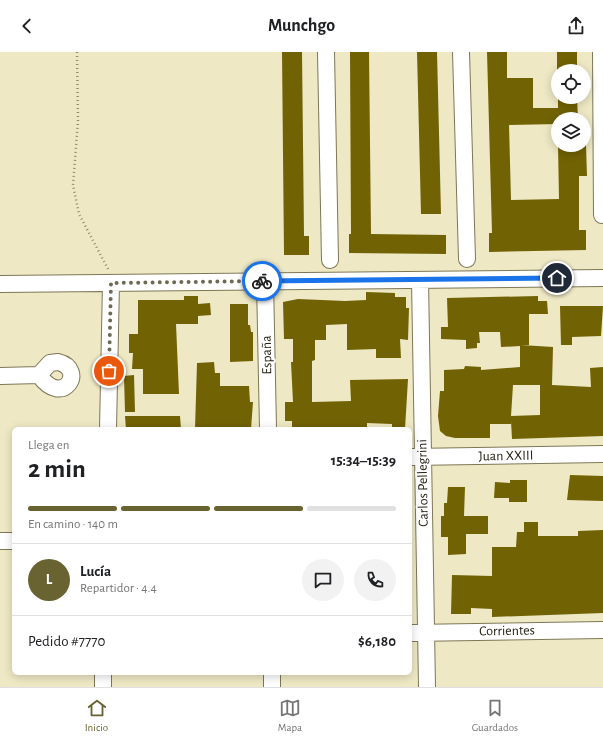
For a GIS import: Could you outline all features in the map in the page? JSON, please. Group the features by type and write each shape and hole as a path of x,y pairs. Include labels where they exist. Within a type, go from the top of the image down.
{"street":[{"path":"326,52 330,260"},
{"path":"461,52 466,259"},
{"path":"601,52 602,215"},
{"path":"0,284 603,278"},
{"name":"Carlos Pellegrini","path":"420,280 416,457 426,633 427,687"},
{"name":"España","path":"266,281 268,427"},
{"path":"108,427 111,283"},
{"path":"0,376 39,375"},
{"name":"Juan XXIII","path":"416,457 603,454"},
{"path":"0,541 12,541"},
{"name":"Corrientes","path":"412,633 603,630"},
{"path":"103,675 103,687"},
{"path":"272,675 272,687"}],"path":[{"path":"77,52 78,121 73,185 79,214 108,268 111,283"}],"building":[{"path":"282,52 302,52 304,236 309,236 309,255 284,255"},
{"path":"350,52 369,52 371,234 446,235 446,254 349,253 349,234 351,234"},
{"path":"417,52 437,52 441,214 421,214"},
{"path":"487,52 507,52 507,78 533,78 533,108 558,108 558,104 577,104 578,112 551,112 551,124 509,125 511,200 559,199 558,152 586,152 587,176 579,176 579,230 586,230 586,250 489,252 489,233 492,233"},
{"path":"557,52 577,52 577,64 557,64"},
{"path":"366,292 395,293 395,297 406,297 406,308 409,308 408,340 400,339 401,358 376,358 376,349 347,350 347,324 326,325 326,340 315,340 315,360 312,361 312,402 351,401 350,380 408,379 405,427 392,427 392,424 367,423 367,427 292,427 292,421 285,421 285,402 293,402 291,362 293,362 293,339 284,339 283,302 298,299 345,301 366,300"},
{"path":"184,296 198,296 198,304 210,303 211,315 198,316 198,324 176,324 179,394 143,394 143,369 132,369 133,353 129,353 129,334 138,334 138,300 184,300"},
{"path":"538,296 538,301 547,301 548,314 529,314 529,345 521,345 553,347 552,385 591,387 590,368 603,367 603,436 512,439 511,421 511,424 490,424 490,438 455,438 446,436 440,431 438,416 440,391 444,391 444,370 464,369 465,366 481,367 481,370 520,367 520,346 501,347 500,332 479,332 480,343 477,343 477,348 466,349 466,340 441,339 441,327 448,327 447,298","holes":["513,385 540,385 540,415 511,416"]},
{"path":"230,304 248,304 248,325 250,325 251,332 253,332 253,361 230,362"},
{"path":"560,306 603,306 601,336 572,337 572,345 561,345"},
{"path":"214,362 215,373 220,373 220,386 249,386 250,402 253,402 251,427 195,427 197,363"},
{"path":"134,375 135,412 125,412 124,376"},
{"path":"125,416 180,416 181,427 126,427"},
{"path":"570,475 603,476 603,501 567,500"},
{"path":"510,480 527,480 527,502 509,502 509,498 494,498 495,482 510,483"},
{"path":"448,487 465,487 464,516 488,516 488,534 466,534 466,554 448,555 448,537 441,537 441,516 444,516 444,503 447,503"},
{"path":"524,522 538,522 538,536 578,536 578,531 603,530 603,613 492,617 492,609 471,608 471,614 451,614 452,575 492,576 492,547 516,547 517,532 524,532"}],"way so far":[{"path":"109,371 111,283 262,281"}],"route":[{"path":"262,281 557,278"}]}
